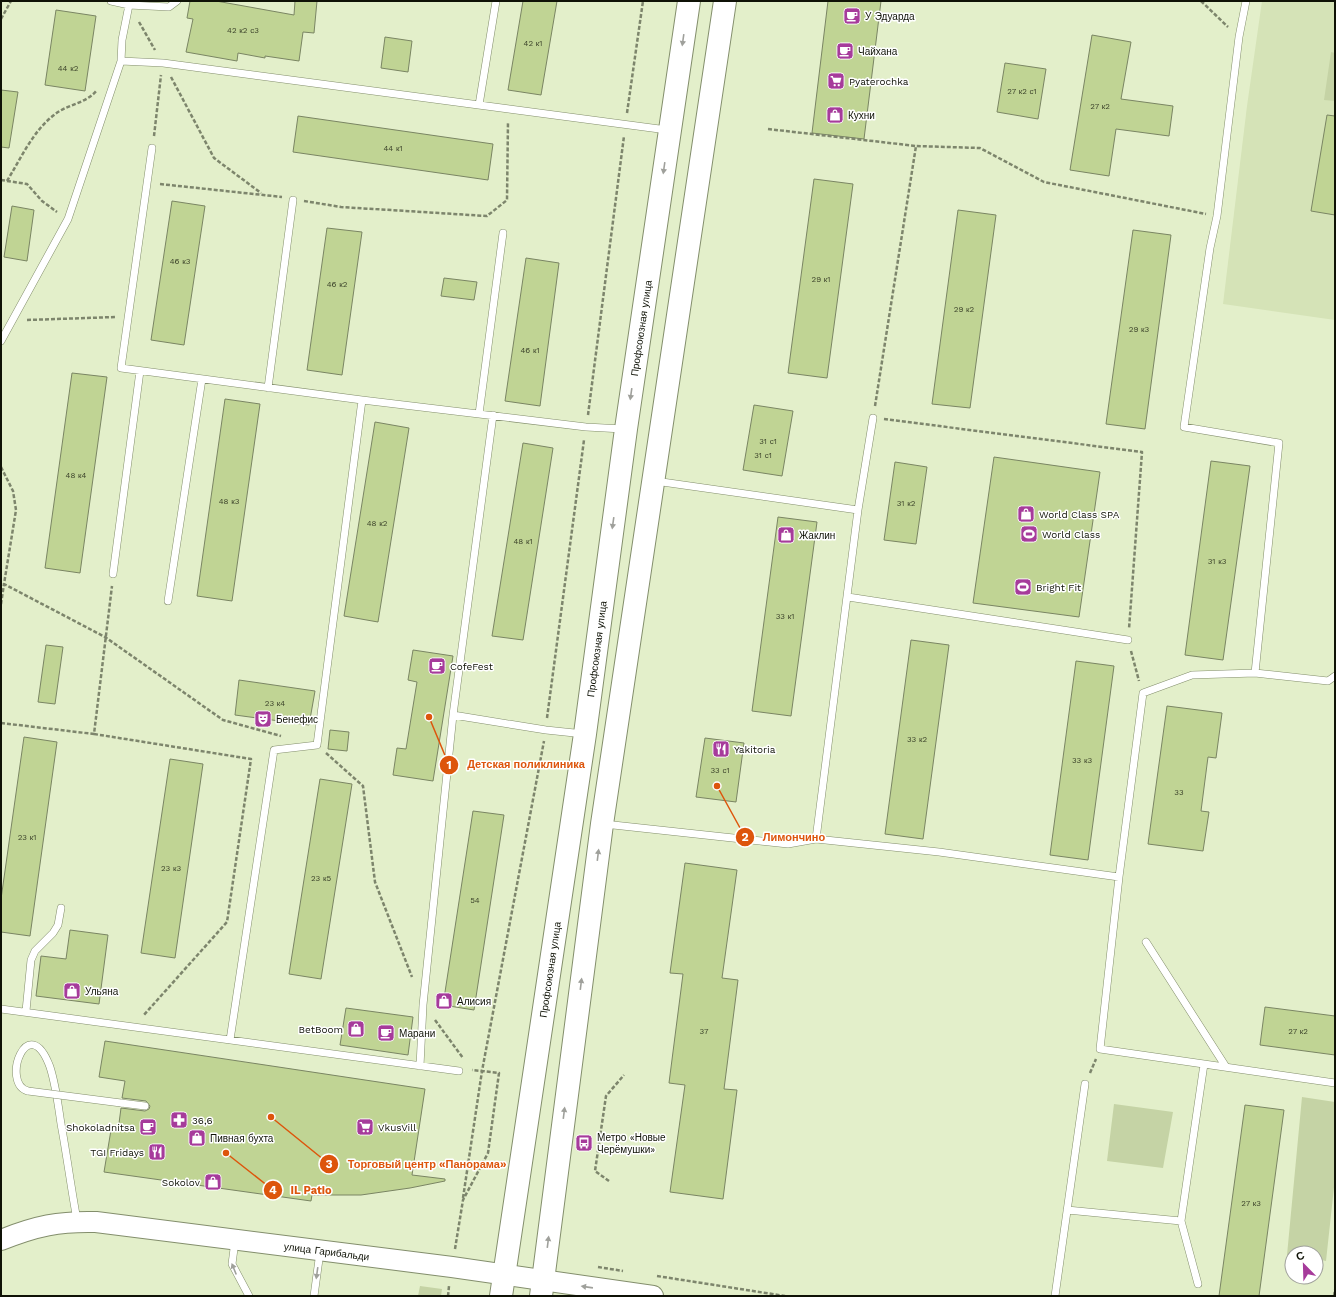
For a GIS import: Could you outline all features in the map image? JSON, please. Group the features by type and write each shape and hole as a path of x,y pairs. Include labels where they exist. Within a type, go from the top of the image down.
{"main road":[{"name":"Профсоюзная улица","path":"502,1286 585,734 626,429 689,1"},
{"path":"542,1288 602,824 725,1"}],"street":[{"name":"улица Гарибальди","path":"1,1240 46,1225 96,1222 452,1267 502,1286 650,1296"}],"lane":[{"path":"112,1 129,5 169,7 177,1"},
{"path":"479,105 496,1"},
{"path":"1246,1 1238,37 1217,216 1210,248 1184,427 1280,443 1255,673"},
{"path":"1,342 68,219 121,61 122,40 129,5"},
{"path":"121,61 163,63 670,130"},
{"path":"152,148 121,368 362,400 586,427 626,429"},
{"path":"268,388 293,200"},
{"path":"479,414 503,233"},
{"path":"113,574 140,371"},
{"path":"168,601 202,379"},
{"path":"230,1040 274,750 317,745 362,400"},
{"path":"420,1066 423,1005 453,715 493,415"},
{"path":"816,839 858,510 873,418"},
{"path":"654,481 858,510"},
{"path":"848,597 1128,640"},
{"path":"1335,676 1328,682 1255,673 1192,675 1143,693 1119,877 1100,1049 1335,1083"},
{"path":"453,715 546,730 585,734"},
{"path":"602,824 788,844 816,839 939,852 1119,877"},
{"path":"26,1011 31,960 35,951 53,933 58,925 61,908"},
{"path":"1146,942 1226,1067"},
{"path":"1,1009 26,1011 458,1072"},
{"path":"16,1047 29,1045 36,1048 47,1059 58,1092 70,1184 78,1222"},
{"path":"1198,1284 1181,1221 1204,1064"},
{"path":"1055,1296 1085,1084"},
{"path":"13,1087 20,1090 145,1106"},
{"path":"1067,1210 1181,1221"},
{"path":"235,1239 232,1264 249,1296"},
{"path":"314,1296 320,1250"}],"path":[{"path":"1,19 11,1"},
{"path":"455,1248 482,1071 546,730 643,1"},
{"path":"1200,1 1238,37"},
{"path":"129,5 163,63 214,158 262,194"},
{"path":"152,148 163,63"},
{"path":"7,181 33,138 54,114 91,97 101,85"},
{"path":"147,183 262,194 341,207 487,216 507,200 508,109"},
{"path":"768,129 916,146 980,148 1044,182 1217,216"},
{"path":"916,146 873,418 1142,452 1128,640 1143,693"},
{"path":"1,180 26,184 42,201 68,219"},
{"path":"13,320 128,317"},
{"path":"1,467 13,491 16,510 1,604"},
{"path":"94,734 113,574"},
{"path":"4,584 105,637 223,720 288,738"},
{"path":"1,723 94,734 251,759 227,922 134,1027"},
{"path":"317,745 363,786 375,882 423,1005 471,1070 499,1073 488,1153 463,1200"},
{"path":"1085,1084 1100,1049"},
{"path":"609,1181 595,1171 598,1148 606,1096 624,1075"},
{"path":"598,1267 629,1272"},
{"path":"653,1275 785,1296"},
{"path":"1334,1296 1335,1290"}],"shaded area":[{"path":"1262,1 1335,1 1335,320 1223,304 1247,106"},
{"path":"1331,52 1335,53 1335,101 1324,100"},
{"path":"1302,1097 1335,1102 1335,1178 1326,1261 1324,1261 1324,1245 1288,1245"},
{"path":"1114,1104 1173,1112 1163,1168 1107,1161"},
{"path":"420,1286 442,1289 441,1296 418,1296"}],"building":[{"path":"190,1 216,1 294,15 295,1 317,1 314,33 303,32 299,61 265,56 265,58 238,53 237,61 186,52 193,19 187,18"},
{"path":"523,1 557,1 541,95 508,90"},
{"path":"828,1 881,1 864,139 812,133"},
{"path":"56,10 96,16 85,91 45,85"},
{"path":"1092,35 1131,42 1121,99 1173,106 1169,136 1116,129 1109,176 1070,170"},
{"path":"385,37 412,41 408,72 381,68"},
{"path":"1005,63 1046,69 1038,119 997,112"},
{"path":"1,90 18,92 9,148 1,147"},
{"path":"1327,115 1335,116 1335,215 1311,211"},
{"path":"298,116 493,144 488,180 293,152"},
{"path":"814,179 853,184 827,378 788,373"},
{"path":"172,201 205,206 184,345 151,340"},
{"path":"12,206 34,210 27,261 4,257"},
{"path":"958,210 996,215 970,408 932,404"},
{"path":"327,228 362,232 342,375 307,370"},
{"path":"1133,230 1171,235 1145,429 1106,424"},
{"path":"526,258 559,263 540,406 505,401"},
{"path":"444,278 477,282 474,300 441,296"},
{"path":"72,373 107,377 80,573 45,568"},
{"path":"225,399 260,404 232,601 197,596"},
{"path":"754,405 793,411 782,476 743,470"},
{"path":"375,422 409,428 378,622 344,616"},
{"path":"523,443 553,448 523,640 492,636"},
{"path":"994,457 1100,472 1079,617 973,603"},
{"path":"1211,461 1250,466 1223,660 1185,655"},
{"path":"895,462 927,467 916,544 884,540"},
{"path":"778,517 817,522 791,716 752,711"},
{"path":"911,640 949,645 923,839 885,834"},
{"path":"46,645 63,647 55,704 38,702"},
{"path":"413,650 453,656 433,781 393,775 397,748 406,749 417,682 408,680"},
{"path":"1076,661 1114,666 1088,860 1050,855"},
{"path":"239,680 315,691 309,725 235,715"},
{"path":"1167,706 1222,713 1216,758 1208,757 1201,811 1209,812 1203,851 1148,844"},
{"path":"330,730 349,732 347,751 328,749"},
{"path":"24,737 57,742 30,936 1,932 1,899"},
{"path":"705,738 744,743 736,802 696,797"},
{"path":"170,759 203,764 175,958 141,953"},
{"path":"320,779 352,784 321,979 289,974"},
{"path":"473,811 504,815 474,1010 443,1005"},
{"path":"685,863 737,870 722,978 738,980 724,1089 737,1090 723,1199 670,1192 685,1085 669,1083 683,974 670,973"},
{"path":"70,930 108,935 99,1004 36,996 41,956 66,959"},
{"path":"1265,1007 1335,1016 1335,1055 1260,1045"},
{"path":"346,1008 413,1017 408,1055 340,1045"},
{"path":"105,1041 425,1089 412,1175 445,1179 445,1181 361,1195 312,1195 311,1201 104,1172 111,1130 118,1131 121,1108 145,1111 149,1109 150,1106 146,1101 122,1098 125,1081 99,1077"},
{"path":"1245,1105 1284,1110 1259,1296 1219,1296"}],"place":[{"name":"У Эдуарда","path":"852,16"},
{"name":"Чайхана","path":"845,51"},
{"name":"Pyaterochka","path":"836,81"},
{"name":"Кухни","path":"835,115"},
{"name":"World Class SPA","path":"1026,514"},
{"name":"World Class","path":"1029,534"},
{"name":"Жаклин","path":"786,535"},
{"name":"Bright Fit","path":"1023,587"},
{"name":"CofeFest","path":"437,666"},
{"name":"Детская поликлиника","path":"429,717"},
{"name":"Бенефис","path":"263,719"},
{"name":"Yakitoria","path":"721,749"},
{"name":"Лимончино","path":"717,786"},
{"name":"Ульяна","path":"72,991"},
{"name":"Алисия","path":"444,1001"},
{"name":"BetBoom","path":"356,1029"},
{"name":"Марани","path":"386,1033"},
{"name":"Торговый центр «Панорама»","path":"271,1117"},
{"name":"36,6","path":"179,1120"},
{"name":"Shokoladnitsa","path":"148,1127"},
{"name":"VkusVill","path":"365,1127"},
{"name":"Пивная бухта","path":"197,1138"},
{"name":"Метро «Новые Черёмушки»","path":"584,1143"},
{"name":"TGI Fridays","path":"157,1152"},
{"name":"IL Patio","path":"226,1153"},
{"name":"Sokolov","path":"213,1182"}]}
